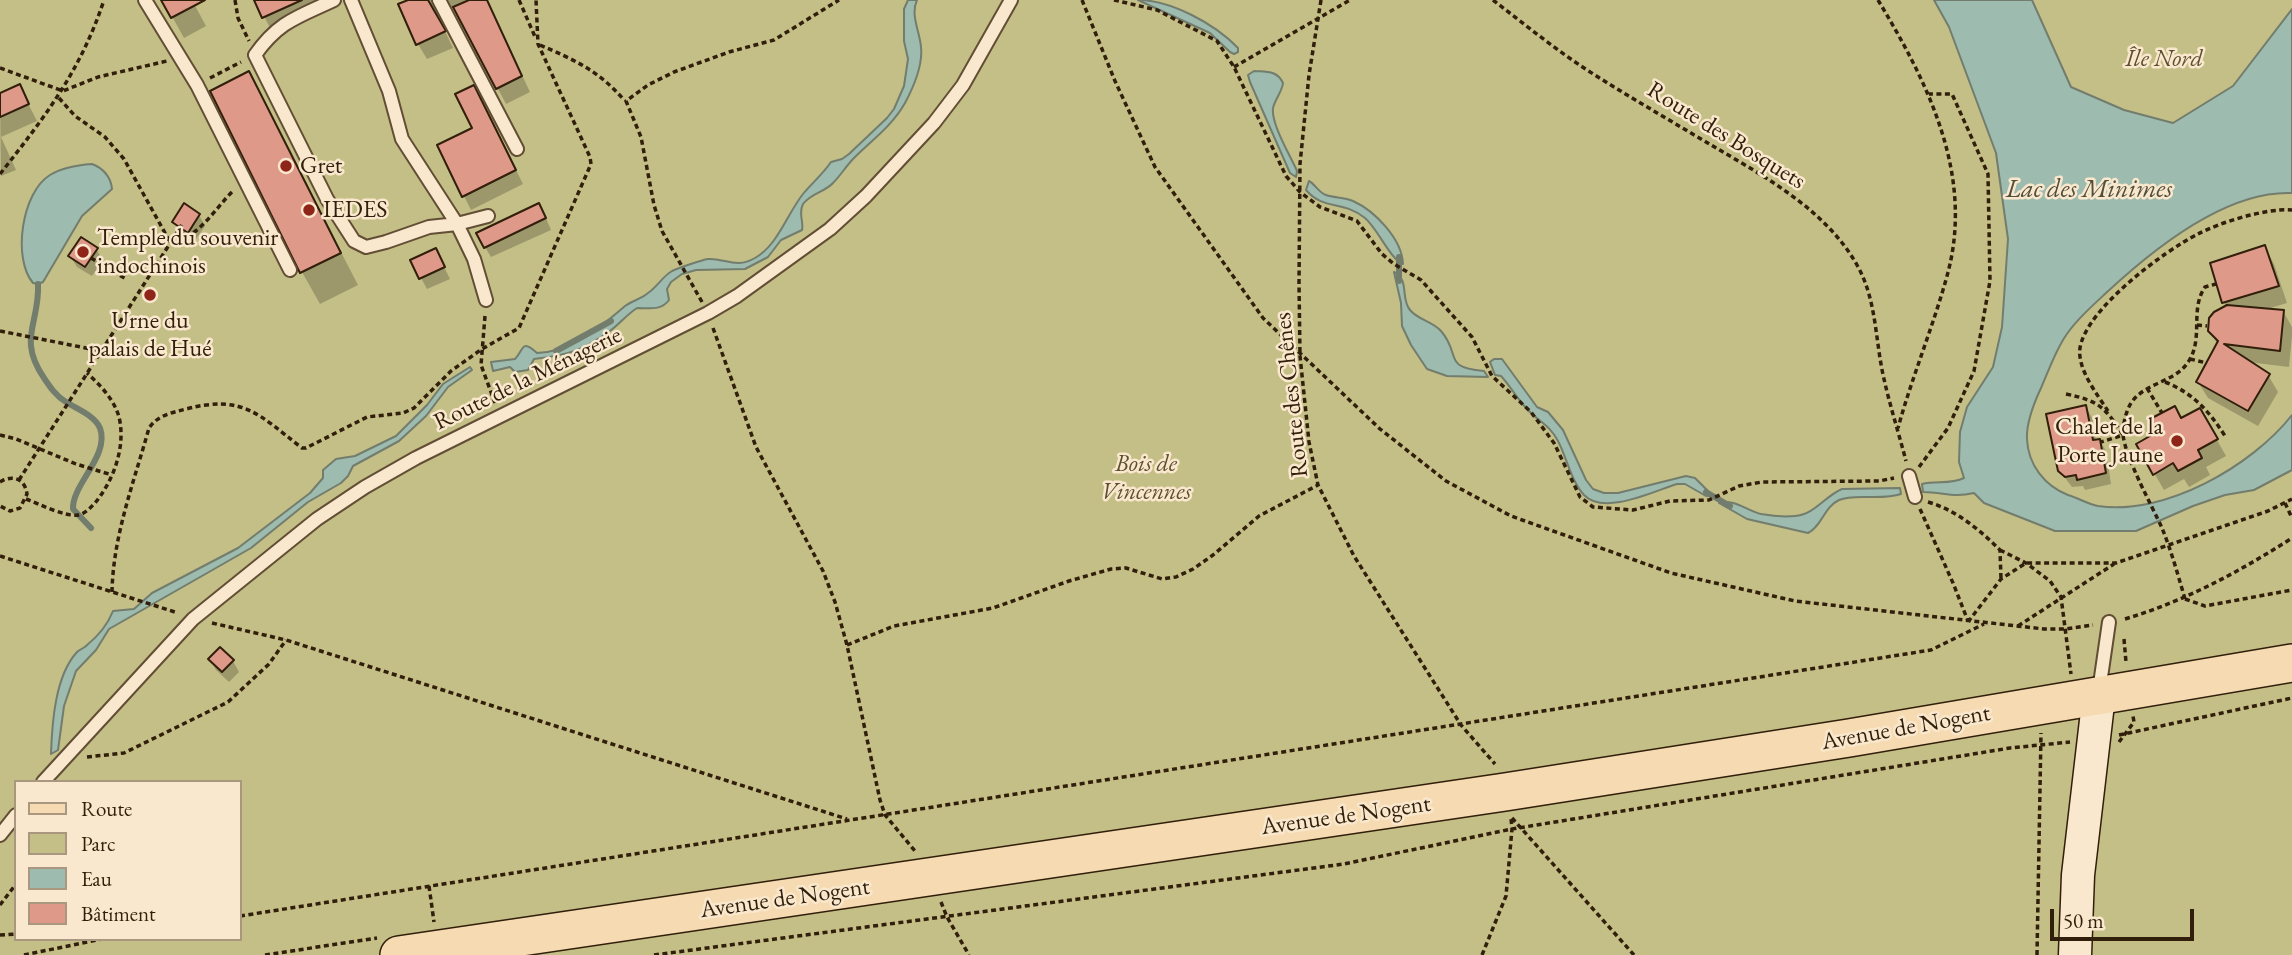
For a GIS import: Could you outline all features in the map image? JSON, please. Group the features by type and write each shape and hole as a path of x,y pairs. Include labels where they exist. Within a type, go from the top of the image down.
{"main road":[{"name":"Avenue de Nogent","path":"399,955 934,865 1508,804 1849,738 2085,687 2292,663"}],"street":[{"path":"2075,955 2078,875 2093,739 2085,687"}],"lane":[{"path":"145,0 197,85 290,270"},
{"path":"334,0 287,22 269,36 255,55 327,199 354,242 366,247 386,243 429,227 457,224 488,216"},
{"path":"351,0 389,91 402,139 457,224 474,259 486,300"},
{"path":"439,0 517,149"},
{"name":"Route de la Ménagerie","path":"45,780 193,619 336,506 416,458 708,313 737,296 830,229 892,169 934,123 962,85 1011,0"},
{"path":"1910,478 1915,498"},
{"path":"2085,687 2116,621"},
{"path":"0,835 14,818"}],"path":[{"path":"0,174 59,98 76,69 104,0"},
{"path":"197,85 255,55 238,18 235,0"},
{"path":"112,592 113,563 120,532 149,428 154,421 165,414 225,402 255,412 302,448 306,448 367,417 403,413 414,408 451,371 519,328 591,164 519,0"},
{"path":"536,0 538,44"},
{"path":"839,0 774,40 729,52 674,72 648,85 626,101 640,137 662,231 708,313 757,447 822,571 835,602 885,815 917,853 934,865 938,894 947,918 970,955"},
{"path":"1082,0 1115,82 1155,167 1263,318 1300,356 1380,429 1446,481 1511,516 1671,573 1796,601 1984,624 2065,629 2116,621 2185,598 2261,558 2292,538"},
{"path":"1114,0 1157,9 1217,41 1234,66 1286,176 1300,192 1321,207 1357,221 1382,254 1421,280 1472,337 1492,376 1531,412 1554,443 1580,497 1593,507 1633,509 1670,501 1709,500 1740,486 1762,482 1879,481 1910,478 1922,464 1948,428 1974,372 1990,281 1988,174 1952,94 1929,94"},
{"name":"Route des Chênes","path":"1321,0 1309,75 1300,164 1300,356 1309,442 1318,485 1354,556 1461,725 1497,767 1508,804"},
{"path":"1234,66 1350,0"},
{"name":"Route des Bosquets","path":"1493,0 1585,68 1790,195 1822,222 1846,248 1867,288 1875,321 1883,378 1910,478"},
{"path":"1878,0 1929,94 1948,152 1956,210 1954,246 1947,275 1898,430"},
{"path":"538,44 584,64 607,81 624,100"},
{"path":"0,68 63,91 98,77 179,58"},
{"path":"59,98 75,116 105,137 124,159 170,242"},
{"path":"170,242 180,241 196,231 230,193 245,181"},
{"path":"2123,435 2085,373 2079,350 2093,320 2152,263 2200,233 2265,212 2292,210"},
{"path":"19,480 183,223"},
{"path":"91,258 126,279"},
{"path":"2185,598 2164,532 2125,445 2124,424 2131,404 2147,388 2165,382 2190,359 2197,324 2196,303 2205,287 2216,284"},
{"path":"486,300 481,365 500,416"},
{"path":"2197,324 2207,326"},
{"path":"0,331 101,351"},
{"path":"2190,359 2207,363"},
{"path":"26,499 81,516 96,501 111,474 121,441 118,414 102,387 87,373"},
{"path":"2165,382 2180,388 2203,405 2225,436"},
{"path":"2147,388 2162,412"},
{"path":"2066,394 2089,400 2108,411"},
{"path":"0,435 76,464 111,474"},
{"path":"2101,442 2123,435"},
{"path":"0,482 10,478 19,480 26,489 26,499 20,508 15,510 0,506"},
{"path":"847,645 894,626 993,608 1111,569 1126,568 1162,579 1176,577 1213,555 1259,516 1318,485"},
{"path":"1915,498 1968,622"},
{"path":"1915,498 1940,505 1957,515 2000,550 2026,563 2050,581 2061,597 2065,629 2085,687"},
{"path":"2018,626 2116,563 2268,511 2292,499"},
{"path":"2285,503 2292,518"},
{"path":"2000,550 2001,579"},
{"path":"0,556 158,605 193,619 286,640 848,820"},
{"path":"1968,622 2001,579 2026,563 2116,563"},
{"path":"2185,598 2205,606 2292,590"},
{"path":"2116,621 2126,671"},
{"path":"242,916 1931,650 1984,624"},
{"path":"64,759 124,753 228,702 269,664 286,640"},
{"name":"Avenue de Nogent","path":"654,955 1344,864 1512,829 2010,748 2127,734 2292,698"},
{"path":"2127,734 2134,722 2132,710"},
{"path":"2036,955 2041,745"},
{"path":"1508,804 1521,828 1634,955"},
{"path":"1482,955 1506,896 1512,829 1508,804"},
{"path":"0,905 14,887"},
{"path":"24,955 85,941"}],"green space":[{"name":"Bois de Vincennes","path":"0,0 2292,0 2292,955 0,955"}],"water":[{"path":"908,0 917,0 915,18 921,47 919,69 911,90 888,126 854,158 830,186 803,204 802,230 781,240 768,257 745,269 696,270 682,274 671,282 667,289 669,300 666,304 654,308 637,308 611,330 580,349 534,359 528,370 515,372 510,367 493,371 491,362 515,359 525,346 537,353 550,352 585,337 625,306 645,295 672,271 708,259 742,263 763,252 776,237 803,194 831,162 849,154 894,109 904,86 908,59 904,41 904,9"},
{"path":"1138,0 1164,4 1192,15 1217,30 1238,48 1238,52 1230,52 1210,33"},
{"name":"Lac des Minimes","path":"1934,0 2032,0 2071,87 2124,110 2173,123 2233,86 2292,9 2292,193 2241,201 2216,212 2167,242 2106,293 2077,321 2060,346 2033,406 2027,439 2034,466 2045,480 2060,491 2098,506 2124,507 2151,503 2205,483 2254,452 2292,415 2292,470 2254,490 2225,495 2193,506 2136,531 2055,531 1984,503 1974,493 1954,495 1923,492 1922,484 1964,478 1959,462 1960,432 1967,407 1993,367 2002,327 2008,239 1996,153 1949,27"},
{"path":"1254,71 1274,74 1283,83 1273,115 1297,171 1296,177 1290,173 1250,82 1248,75"},
{"path":"92,164 106,174 112,189 82,216 43,282 33,283 23,258 22,242 23,226 33,196 40,183 55,172"},
{"path":"1309,181 1324,194 1353,201 1378,219 1398,245 1403,264 1393,256 1365,218 1357,212 1320,201 1306,190"},
{"path":"1394,272 1402,280 1410,310 1441,331 1457,363 1484,371 1488,377 1447,376 1427,369 1402,326 1401,303"},
{"path":"1502,359 1537,407 1548,412 1563,430 1586,480 1593,489 1604,493 1618,493 1686,476 1695,478 1712,495 1706,496 1685,484 1677,484 1616,503 1593,501 1584,495 1576,483 1551,431 1524,406 1501,376 1495,375 1490,362"},
{"path":"470,367 472,370 448,387 426,416 399,441 353,466 341,483 308,502 251,548 109,629 96,650 76,671 64,706 58,750 51,754 54,714 64,674 77,652 98,634 113,611 134,609 152,593 238,548 310,493 323,478 323,470 336,459 355,456 396,436 427,405 443,384"},
{"path":"1900,488 1901,494 1893,496 1839,500 1808,533 1747,519 1719,503 1735,503 1761,514 1795,516 1814,509 1842,489"}],"building":[{"path":"161,0 205,0 171,18"},
{"path":"254,0 302,0 262,18"},
{"path":"408,0 428,0 446,31 416,45 398,4"},
{"path":"469,0 487,0 522,76 496,89 453,7"},
{"path":"249,71 341,253 300,273 210,91"},
{"path":"20,84 29,104 0,117 0,93"},
{"path":"474,85 516,170 462,197 437,145 472,128 455,94"},
{"path":"184,203 200,214 188,233 172,222"},
{"path":"539,203 546,218 484,248 476,233"},
{"name":"Temple du souvenir indochinois","path":"81,237 98,248 85,267 68,256"},
{"path":"2265,245 2279,286 2222,303 2210,263"},
{"path":"436,248 445,267 419,279 410,260"},
{"path":"2227,305 2284,310 2280,351 2224,344 2270,374 2248,411 2196,382 2218,341 2208,331 2209,318"},
{"path":"2086,405 2093,440 2100,439 2106,473 2077,480 2076,475 2065,477 2058,471 2046,414"},
{"name":"Chalet de la Porte Jaune","path":"2175,406 2181,418 2200,408 2218,439 2198,450 2202,458 2178,471 2173,463 2153,475 2136,444 2157,432 2150,419"},
{"path":"220,647 234,660 222,672 208,659"}],"waterway":[{"path":"1399,257 1399,281"},
{"path":"38,284 31,341 36,364 56,394 90,416 100,428 100,449 78,490 73,509 91,528"},
{"path":"556,351 611,321"},
{"path":"1706,492 1730,506"}],"place":[{"name":"Gret","path":"286,166"},
{"name":"IEDES","path":"309,210"},
{"name":"Temple du souvenir indochinois","path":"83,252"},
{"name":"Urne du palais de Hué","path":"150,295"},
{"name":"Chalet de la Porte Jaune","path":"2177,441"}],"park label":[{"name":"Île Nord","path":"2164,59"}]}
